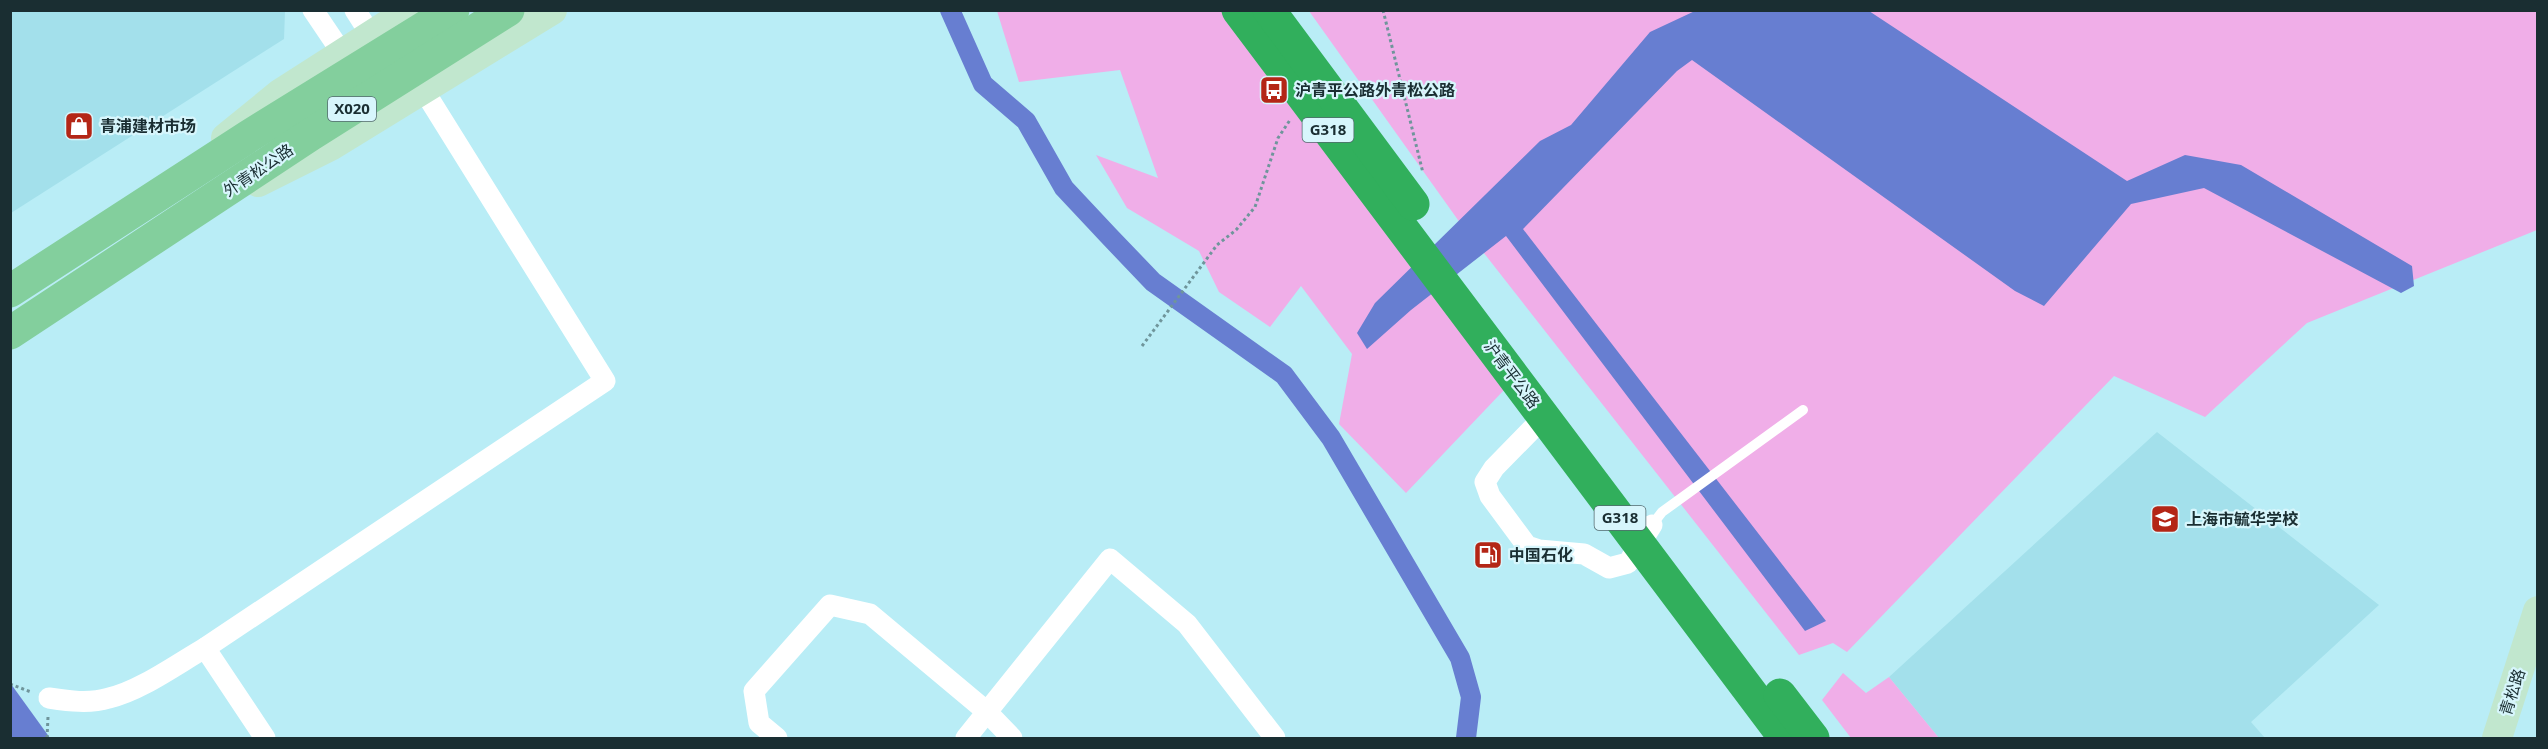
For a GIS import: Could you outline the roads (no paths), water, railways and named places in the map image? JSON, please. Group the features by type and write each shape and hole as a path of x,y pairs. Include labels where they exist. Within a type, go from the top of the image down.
{"highway":[{"name":"沪青平公路","path":"1238,10 1311,107 1424,232"},
{"name":"沪青平公路","path":"1269,10 1424,232 1544,417 1813,738"},
{"name":"沪青平公路","path":"1463,290 1645,535 1785,738"}],"main road":[{"path":"191,174 251,116 342,53 411,10"},
{"name":"外青松公路","path":"10,291 191,174 453,10"},
{"name":"外青松公路","path":"10,333 310,135 508,10"},
{"path":"198,210 301,162 552,10"},
{"name":"青松路","path":"2497,738 2538,611"}],"street":[{"path":"313,10 342,53"},
{"path":"355,10 372,35"},
{"path":"49,698 80,702 110,698 153,678 205,648 605,381 423,89"},
{"path":"1544,417 1494,468 1485,483 1490,496 1527,546 1539,550 1584,554 1609,568 1625,565 1645,535"},
{"path":"966,738 1110,559 1187,624 1275,738"},
{"path":"777,738 759,723 754,691 830,605 870,614 986,711 1012,738"},
{"path":"205,648 266,738"}],"lane":[{"path":"1645,535 1662,512 1803,410"}],"water":[{"path":"1697,10 1869,11 2127,181 2185,155 2241,165 2412,266 2414,286 2401,293 2204,188 2131,204 2044,306 2015,291 1692,60 1677,71 1523,229 1826,621 1805,631 1506,236 1411,310 1367,349 1357,333 1375,303 1540,141 1571,125 1650,32"},
{"path":"11,684 50,738 11,738"}],"waterway":[{"path":"950,10 983,84 1026,121 1064,188 1153,282 1284,375 1331,438 1460,658 1471,697 1466,738"}],"place":[{"name":"沪青平公路外青松公路","path":"1274,90"},
{"name":"青浦建材市场","path":"79,126"},
{"name":"上海市毓华学校","path":"2165,519"},
{"name":"中国石化","path":"1488,555"}]}
